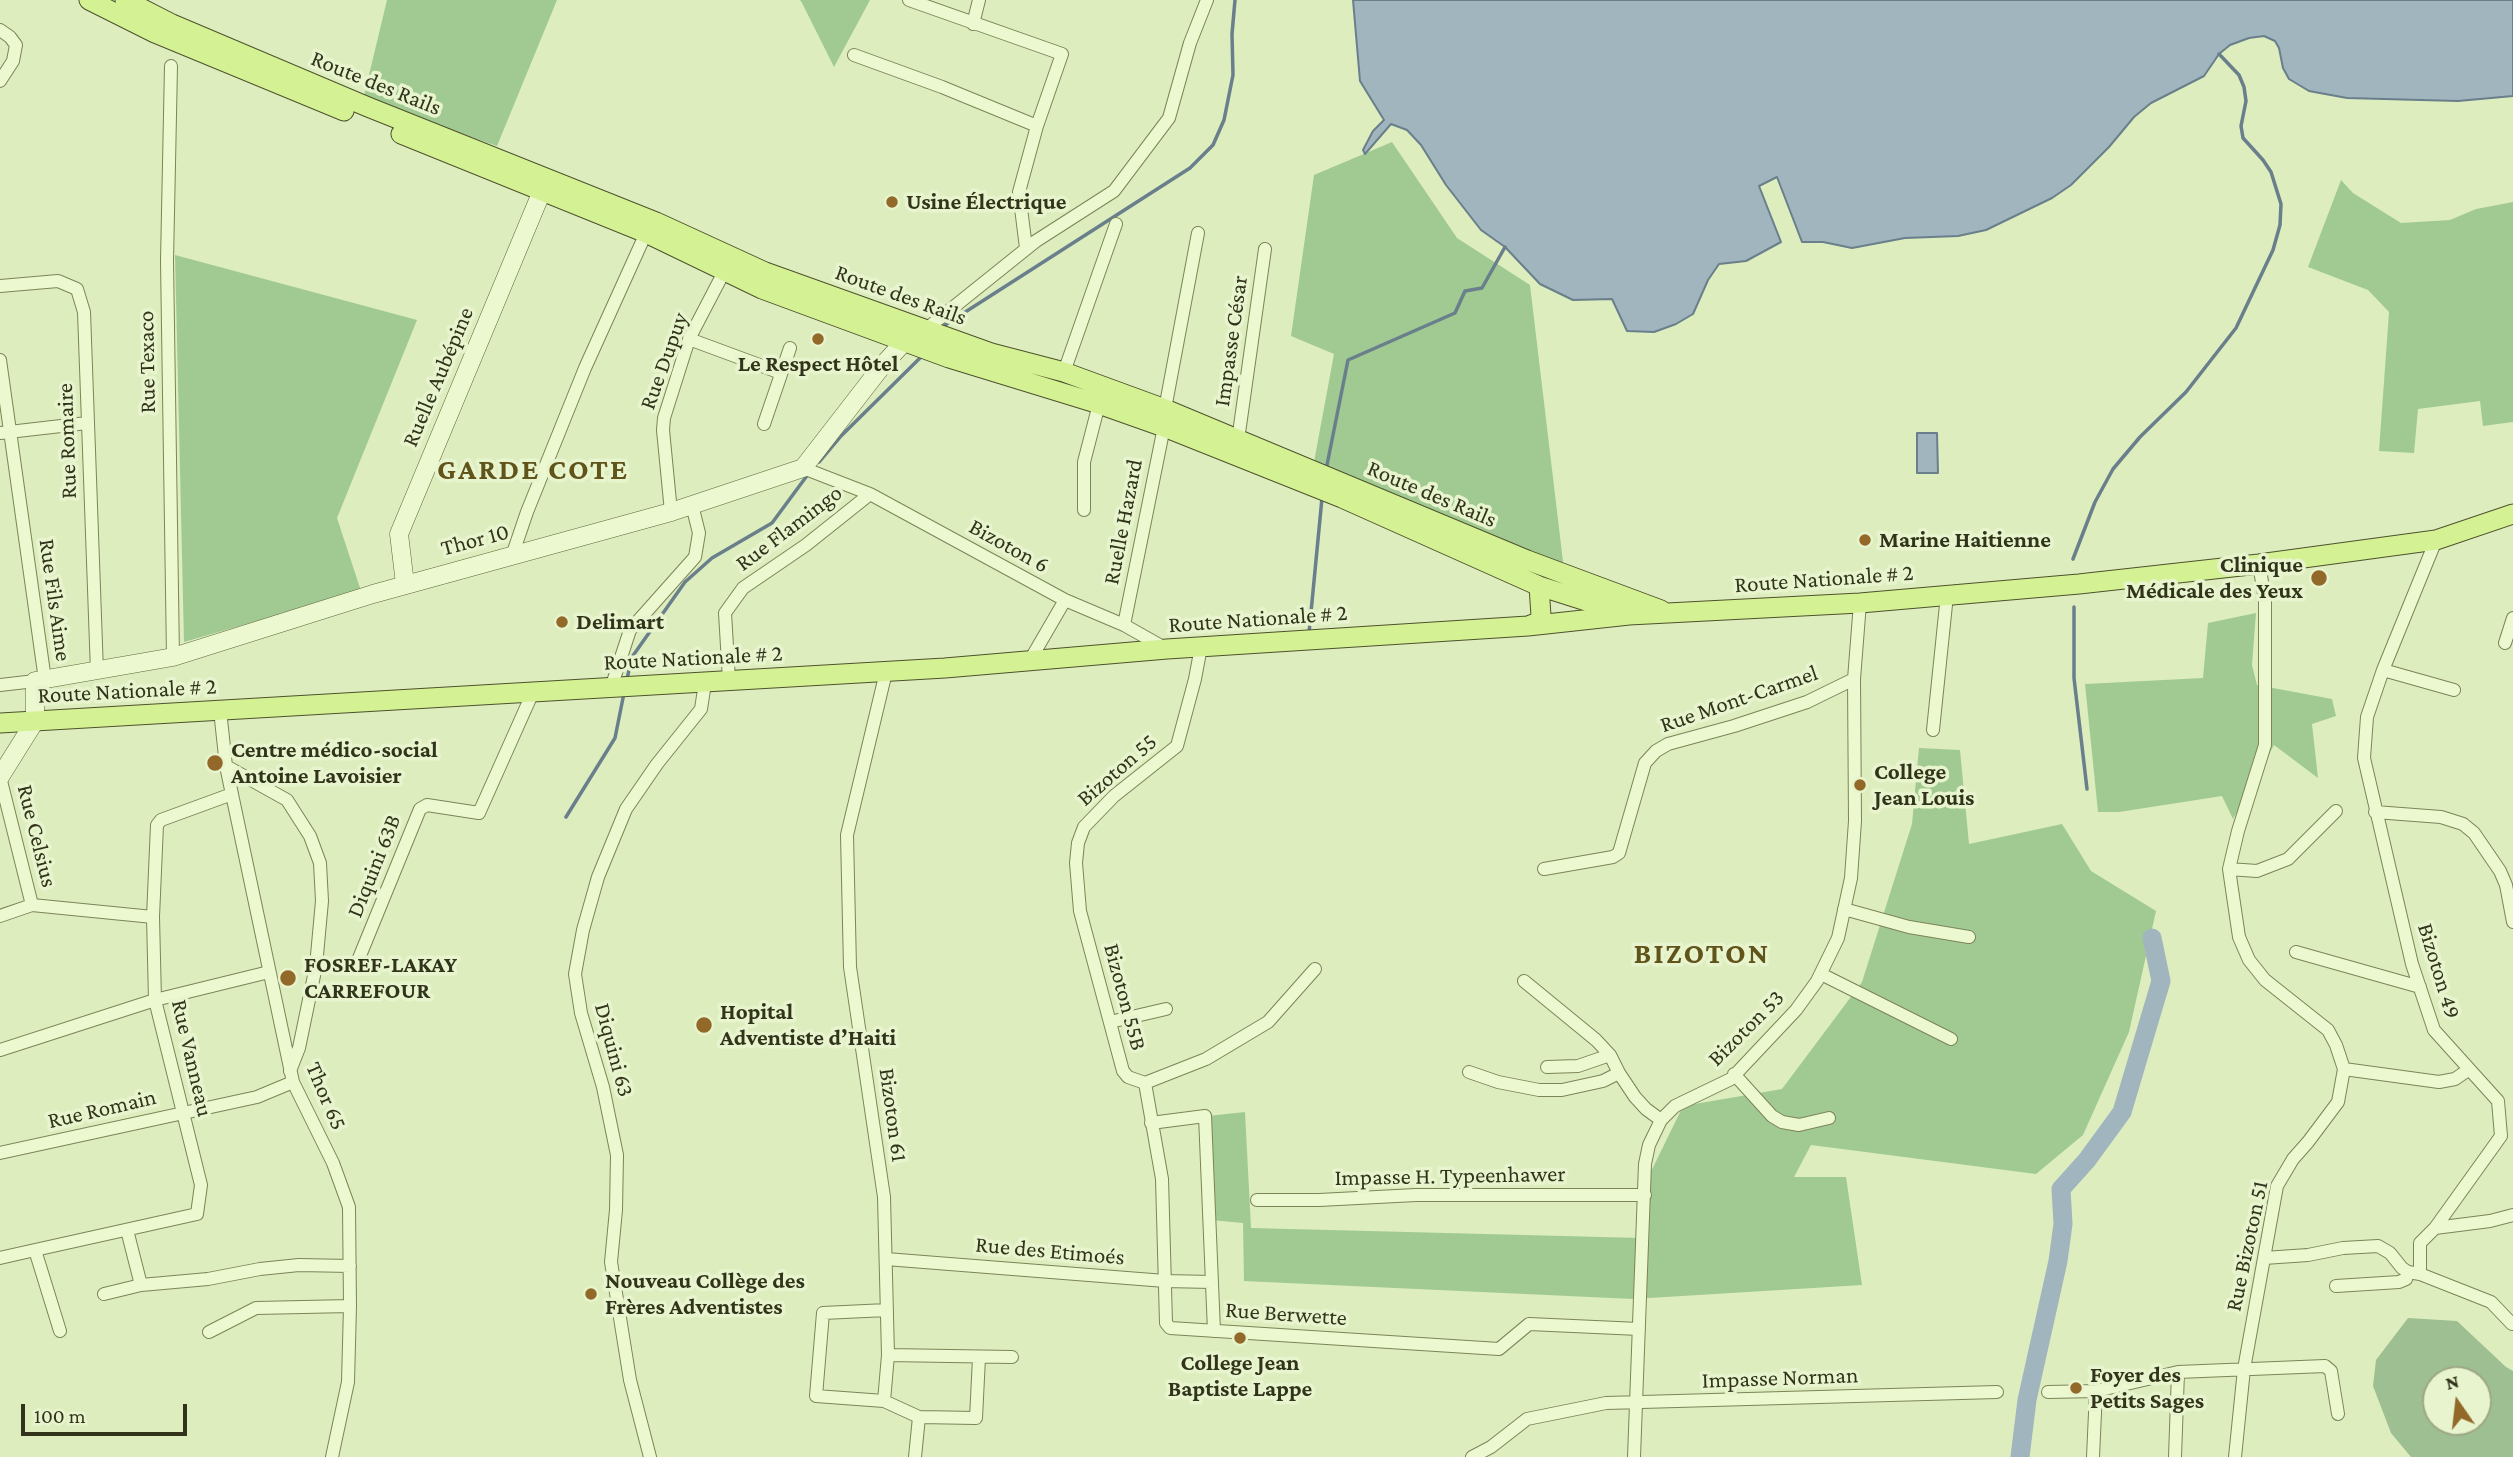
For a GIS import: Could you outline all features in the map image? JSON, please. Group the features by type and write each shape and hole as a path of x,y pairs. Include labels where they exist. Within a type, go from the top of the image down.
{"main road":[{"name":"Route des Rails","path":"89,0 155,33 646,233 762,289 952,349 1099,404 1165,418 1238,440 1311,478"},
{"name":"Route des Rails","path":"125,0 172,24 368,107 656,222 914,339"},
{"name":"Route des Rails","path":"952,349 991,353 1064,372 1165,418 1343,491 1669,613"},
{"name":"Route des Rails","path":"1343,491 1539,586 1629,615"},
{"name":"Route Nationale # 2","path":"0,723 886,672 1167,649 1528,626 1629,615 1947,596 2259,564 2436,540 2513,515"},
{"path":"1528,626 1538,622 1541,616 1539,586"}],"street":[{"path":"909,0 1062,54 1037,126 1019,192 1026,248"},
{"path":"973,24 979,0"},
{"path":"803,468 882,366 1026,248 1114,191 1169,118 1190,43 1207,0"},
{"path":"0,30 16,45 13,61 0,82"},
{"path":"854,55 1037,126"},
{"name":"Rue Texaco","path":"171,66 167,261 173,657"},
{"name":"Ruelle Aubépine","path":"405,584 399,534 541,191"},
{"path":"1064,372 1116,224"},
{"path":"512,556 585,368 646,233"},
{"name":"Ruelle Hazard","path":"1124,625 1198,233"},
{"name":"Impasse César","path":"1238,440 1265,249"},
{"name":"Rue Dupuy","path":"671,512 663,424 689,339 725,270"},
{"name":"Rue Romaire","path":"0,286 58,281 77,289 84,312 97,672"},
{"path":"689,339 781,373"},
{"path":"764,424 790,348"},
{"name":"Rue Fils Aime","path":"0,359 5,433 40,681"},
{"path":"1084,510 1084,462 1099,404"},
{"path":"5,433 88,423"},
{"name":"Thor 10","path":"0,685 97,672 173,657 405,584 671,512 803,468"},
{"name":"Bizoton 6","path":"803,468 870,494 1065,600 1124,625 1167,649"},
{"name":"Rue Flamingo","path":"729,680 725,613 743,587 806,545 870,494"},
{"path":"611,688 630,631 695,556 699,533 692,505"},
{"name":"Bizoton 49","path":"2414,1273 2420,1243 2435,1228 2501,1136 2498,1101 2434,1030 2420,987 2375,812 2364,758 2367,717 2383,670 2436,540"},
{"path":"2259,564 2265,600 2265,745 2229,869 2239,937 2249,960 2265,981 2328,1030 2344,1069 2439,1082 2455,1079 2468,1070"},
{"path":"1933,730 1947,596"},
{"path":"1029,662 1065,600"},
{"name":"Bizoton 53","path":"1661,1120 1675,1106 1704,1093 1734,1074 1796,1010 1821,974 1838,938 1850,878 1855,821 1854,679 1860,603"},
{"path":"2505,643 2513,618"},
{"name":"Bizoton 55","path":"1079,843 1084,827 1114,796 1177,746 1201,647"},
{"path":"2383,670 2454,690"},
{"name":"Bizoton 61","path":"884,1401 888,1355 884,1197 850,967 847,835 886,672"},
{"name":"Rue Mont-Carmel","path":"1544,869 1614,857 1619,853 1646,763 1656,751 1668,744 1807,702 1854,679"},
{"path":"0,777 35,721 40,681"},
{"name":"Diquini 63","path":"650,1457 630,1380 611,1262 617,1209 617,1156 603,1087 581,1013 575,974 583,930 598,877 626,809 657,764 701,709 705,683"},
{"name":"Diquini 63B","path":"357,963 420,809 427,805 480,813 533,692"},
{"name":"Thor 65","path":"220,710 226,766 291,1077 333,1163 349,1207 348,1382 332,1457"},
{"path":"226,766 287,800 310,836 320,863 322,901 316,966 291,1077"},
{"name":"Rue Celsius","path":"0,777 32,905"},
{"name":"Rue Vanneau","path":"0,1258 197,1214 201,1185 155,1000 153,917 157,825 161,820 232,794"},
{"path":"2229,869 2257,871 2288,859 2336,811"},
{"path":"2375,812 2441,817 2463,824 2474,833 2500,871 2506,885 2513,922"},
{"name":"Bizoton 55B","path":"1079,843 1076,863 1080,911 1125,1075 1146,1083 1206,1059 1268,1022 1315,969"},
{"path":"0,916 32,905 153,917"},
{"path":"1844,909 1909,927 1969,937"},
{"path":"2296,952 2420,987"},
{"path":"0,1049 155,1000 269,972"},
{"path":"1821,974 1951,1039"},
{"path":"1524,981 1611,1055 1619,1073 1646,1109 1661,1120 1649,1146 1645,1164 1634,1457"},
{"path":"1110,1022 1166,1009"},
{"path":"1547,1067 1578,1066 1611,1055"},
{"name":"Rue Bizoton 51","path":"2235,1457 2244,1370 2277,1186 2293,1159 2338,1102 2344,1069"},
{"path":"1469,1072 1497,1083 1539,1090 1562,1090 1604,1081 1619,1073"},
{"path":"1734,1074 1772,1116 1782,1122 1799,1125 1829,1118"},
{"name":"Rue Romain","path":"0,1153 257,1097 291,1077"},
{"name":"Rue Berwette","path":"1146,1083 1162,1179 1167,1326 1170,1328 1499,1349 1529,1324 1639,1329"},
{"path":"1151,1123 1205,1116 1214,1331"},
{"name":"Impasse H. Typeenhawer","path":"1257,1200 1429,1195 1645,1195"},
{"path":"2435,1228 2490,1221 2513,1215"},
{"path":"127,1230 141,1285"},
{"path":"2264,1258 2378,1246 2390,1253 2402,1268 2491,1302 2513,1326"},
{"path":"35,1250 60,1331"},
{"name":"Rue des Etimoés","path":"886,1259 1165,1281 1212,1282"},
{"path":"104,1294 141,1285 208,1279 260,1269 299,1265 349,1266"},
{"path":"2336,1286 2399,1282 2414,1273"},
{"path":"209,1332 256,1308 350,1306"},
{"path":"887,1310 823,1313 815,1393 820,1397 884,1401 919,1417 976,1418 979,1358"},
{"path":"888,1355 1012,1357"},
{"path":"2048,1392 2096,1391 2178,1372 2329,1367 2338,1414"},
{"path":"2175,1457 2178,1372"},
{"path":"2093,1457 2096,1391"},
{"name":"Impasse Norman","path":"1472,1457 1491,1447 1527,1419 1606,1403 1997,1392"},
{"path":"915,1457 919,1417"}],"green space":[{"path":"387,0 557,0 497,146 363,100"},
{"path":"799,0 870,0 834,67 801,1"},
{"path":"1392,142 1457,238 1530,285 1564,570 1314,462 1334,354 1291,336 1314,175"},
{"path":"2341,180 2353,193 2401,223 2450,220 2476,209 2513,202 2513,422 2483,426 2480,401 2418,409 2414,453 2379,451 2389,312 2368,290 2308,267"},
{"path":"175,255 417,320 337,518 361,591 184,642"},
{"path":"2256,613 2252,665 2257,685 2332,699 2336,716 2312,724 2318,778 2274,745 2233,819 2222,796 2119,812 2098,812 2085,684 2203,678 2208,623"},
{"path":"1919,748 1960,750 1969,844 2062,824 2091,871 2156,911 2129,1032 2083,1135 2036,1174 1811,1145 1794,1177 1846,1177 1862,1285 1633,1299 1244,1281 1243,1223 1211,1220 1208,1116 1245,1112 1251,1228 1641,1238 1643,1188 1683,1106 1782,1089 1862,982 1912,824"},
{"path":"2408,1318 2457,1321 2513,1371 2513,1457 2411,1457 2391,1433 2373,1386 2376,1360"}],"water":[{"path":"1353,0 2513,0 2513,96 2458,101 2347,98 2309,91 2289,79 2275,41 2264,36 2249,38 2230,45 2219,54 2204,76 2151,103 2134,117 2071,185 2052,198 1986,230 1958,236 1905,238 1852,248 1823,242 1802,242 1777,177 1759,186 1781,242 1746,261 1719,264 1708,280 1693,314 1676,324 1654,332 1627,331 1612,299 1573,300 1540,284 1505,247 1481,230 1446,185 1421,145 1407,130 1391,124 1365,154 1363,150 1373,131 1384,120 1360,81"},
{"path":"1917,433 1937,433 1938,473 1917,473"}],"waterway":[{"path":"945,325 1190,168 1213,145 1224,120 1233,75 1235,0"},
{"path":"2073,559 2095,502 2113,469 2140,437 2186,392 2236,328 2273,250 2280,225 2281,204 2271,172 2243,138 2241,126 2246,101 2244,87 2239,75 2219,54"},
{"path":"1326,470 1348,360 1455,313 1465,291 1482,288 1505,247"},
{"path":"819,462 840,437 920,358"},
{"path":"627,679 632,657 685,582 712,558 772,523 809,473"},
{"path":"1309,633 1322,498"},
{"path":"2074,607 2074,678 2087,789"},
{"path":"566,817 615,738 624,693"},
{"path":"2020,1457 2027,1400 2058,1261 2063,1224 2061,1189 2087,1160 2122,1112 2161,981 2152,938"}],"place":[{"name":"Usine Électrique","path":"892,202"},
{"name":"Le Respect Hôtel","path":"818,339"},
{"name":"Marine Haitienne","path":"1865,540"},
{"name":"Clinique Médicale des Yeux","path":"2319,578"},
{"name":"Delimart","path":"562,622"},
{"name":"Centre médico-social Antoine Lavoisier","path":"215,763"},
{"name":"College Jean Louis","path":"1860,785"},
{"name":"FOSREF-LAKAY CARREFOUR","path":"288,978"},
{"name":"Hopital Adventiste d’Haiti","path":"704,1025"},
{"name":"Nouveau Collège des Frères Adventistes","path":"591,1294"},
{"name":"College Jean Baptiste Lappe","path":"1240,1338"},
{"name":"Foyer des Petits Sages","path":"2076,1388"}],"district":[{"name":"GARDE COTE","path":"533,470"},
{"name":"BIZOTON","path":"1702,954"}]}
